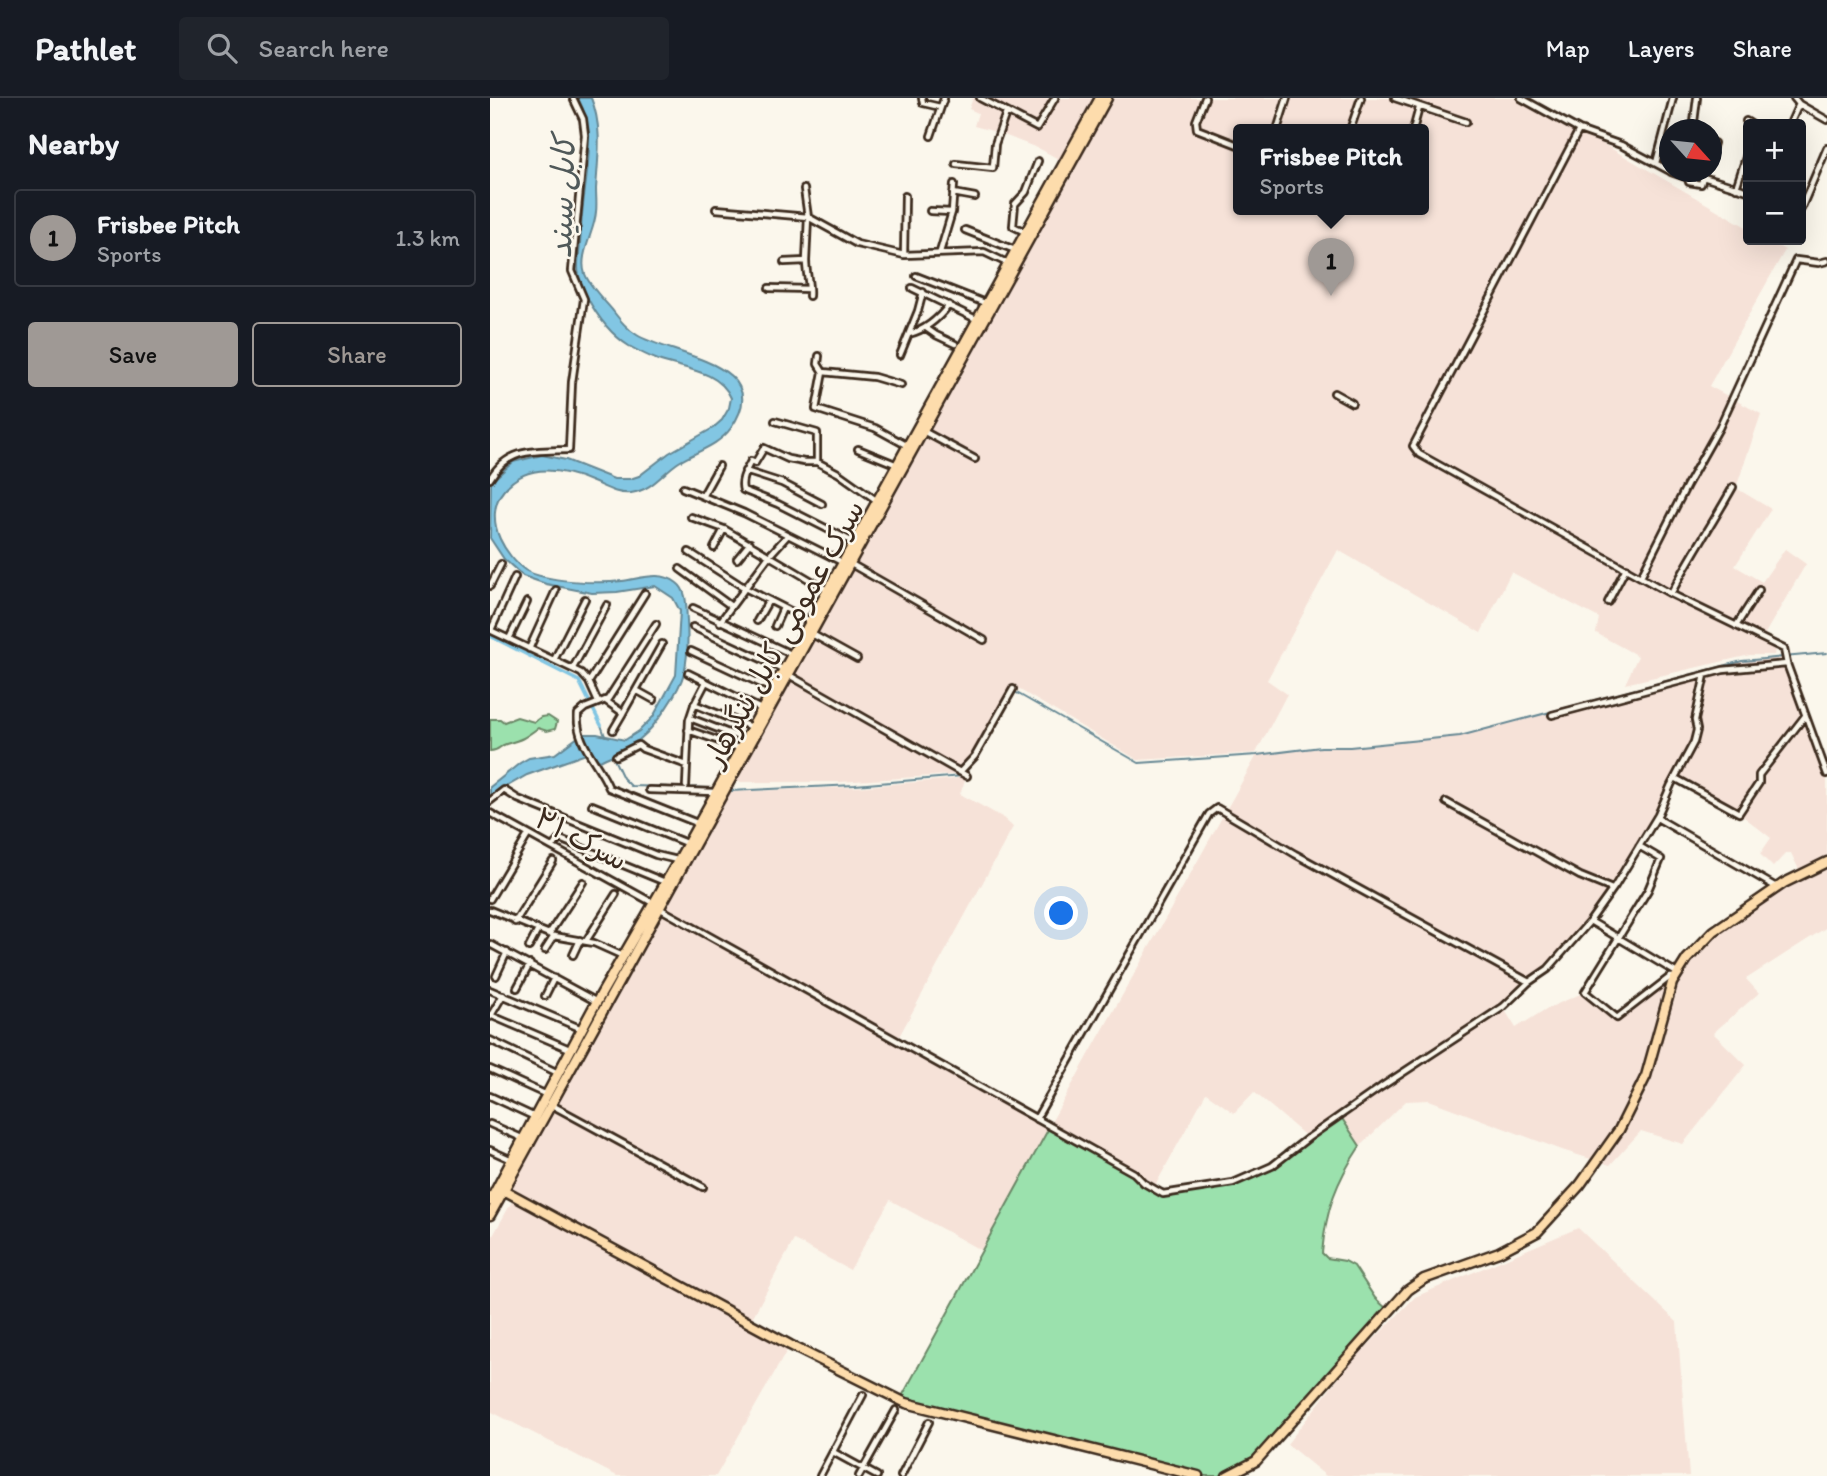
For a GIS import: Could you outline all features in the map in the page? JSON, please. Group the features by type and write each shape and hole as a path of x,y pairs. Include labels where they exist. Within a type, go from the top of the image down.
{"highway":[{"name":"سرک عمومی کابل ننگرهار","path":"501,1189 513,1160 535,1118 548,1100 559,1073 597,1002 654,905 772,689 810,633 977,319 1100,98"},
{"name":"سرک عمومی کابل ننگرهار","path":"490,1201 501,1189 654,905 784,672 791,654 827,590 846,563 853,542 895,464 919,429 1107,98"},
{"path":"1227,1476 1256,1461 1408,1290 1424,1279 1499,1252 1537,1232 1580,1185 1619,1130 1646,1076 1676,975 1687,959 1714,931 1777,888 1827,862"},
{"path":"490,1215 501,1189 790,1345 906,1403 1198,1476"}],"street":[{"path":"490,479 505,461 523,452 569,450 572,382 584,299 572,271 585,135 583,119 573,98"},
{"path":"922,98 923,103 940,107"},
{"path":"931,136 944,98"},
{"path":"980,98 1037,128 1055,98"},
{"path":"1205,98 1196,121 1197,129 1233,143"},
{"path":"1279,124 1287,98"},
{"path":"1352,124 1361,98"},
{"path":"1395,98 1466,122"},
{"path":"1521,98 1579,130 1621,145 1659,165"},
{"path":"1656,163 1673,98"},
{"path":"1694,119 1697,98"},
{"path":"1794,98 1799,104 1827,120"},
{"path":"1792,119 1799,104"},
{"path":"1415,124 1419,108"},
{"path":"957,163 993,168 995,144 1006,113"},
{"path":"1579,130 1413,446 1419,454 1671,594 1784,649 1805,716 1825,758 1827,774"},
{"path":"1806,197 1827,148"},
{"path":"1026,232 1013,226 1015,204 1026,192 1038,161"},
{"path":"1736,188 1743,169"},
{"path":"1722,182 1743,190"},
{"path":"940,253 952,212 954,184"},
{"path":"804,189 808,217 806,279 809,296"},
{"path":"953,193 975,197"},
{"path":"904,255 905,196"},
{"path":"716,209 808,217 857,244 904,255 984,252 1008,263"},
{"path":"930,211 952,212"},
{"path":"965,230 1016,250"},
{"path":"1640,577 1719,428 1796,260 1819,263 1827,261"},
{"path":"784,262 806,261"},
{"path":"916,276 986,303"},
{"path":"769,288 809,289"},
{"path":"912,288 977,319"},
{"path":"900,355 923,292"},
{"path":"908,334 925,328 940,317 949,304"},
{"path":"925,328 955,344"},
{"path":"819,356 818,364 823,372 816,409 875,428 906,445"},
{"path":"823,372 874,377 901,385"},
{"path":"1334,393 1352,403"},
{"path":"775,421 817,433 817,461"},
{"path":"919,429 975,459"},
{"path":"853,542 778,504 743,490 742,479 745,471 751,461 755,463 764,447 796,461 817,461 876,500"},
{"path":"858,449 895,464"},
{"path":"703,495 719,466"},
{"path":"745,471 782,483 822,504"},
{"path":"1671,594 1689,558 1733,487"},
{"path":"683,488 846,563 984,640"},
{"path":"691,517 724,528 827,590"},
{"path":"714,548 724,528"},
{"path":"720,622 788,535"},
{"path":"737,559 750,543"},
{"path":"689,552 745,588 810,621"},
{"path":"490,586 501,564"},
{"path":"1608,602 1626,568"},
{"path":"680,569 731,606"},
{"path":"515,577 490,630 573,668 589,682 594,704"},
{"path":"529,649 556,590"},
{"path":"1736,626 1759,590"},
{"path":"589,682 645,593"},
{"path":"554,660 585,599"},
{"path":"757,621 769,600"},
{"path":"509,639 527,602"},
{"path":"573,668 607,605"},
{"path":"775,626 784,607"},
{"path":"693,608 791,654"},
{"path":"656,624 606,701 594,704 578,714 579,733 589,756 602,771 612,790 697,824"},
{"path":"693,626 784,672 967,776"},
{"path":"810,633 857,659"},
{"path":"613,730 662,644"},
{"path":"691,651 772,689"},
{"path":"1552,715 1723,670 1787,664"},
{"path":"688,673 761,709"},
{"name":"سرک ۲۱","path":"490,813 1135,1173 1144,1183 1163,1194 1233,1183 1272,1166 1370,1094 1503,1007 1548,968 1590,921 1657,818 1694,742 1697,730 1695,720 1705,675"},
{"path":"686,786 690,718 706,682"},
{"path":"960,772 975,756 1013,689"},
{"path":"636,690 654,700"},
{"path":"606,701 623,713"},
{"path":"694,704 751,727"},
{"path":"1675,778 1740,813 1759,783 1759,775 1805,716"},
{"path":"690,718 744,739"},
{"path":"688,730 739,748"},
{"path":"616,756 638,745 652,753 687,765"},
{"path":"490,801 504,790 517,799 656,855 678,861"},
{"path":"649,790 715,792"},
{"path":"1446,802 1580,876 1612,889"},
{"path":"593,805 686,843"},
{"path":"1036,1119 1209,814 1217,808 1295,854 1529,982"},
{"path":"1657,818 1777,888"},
{"path":"490,899 528,835"},
{"path":"552,848 560,839 665,883"},
{"path":"1639,846 1661,859 1648,890 1585,992 1617,1018 1676,975"},
{"path":"515,922 553,862"},
{"path":"545,950 583,882"},
{"path":"573,955 616,894"},
{"path":"490,910 552,935 600,944 623,956"},
{"path":"1590,921 1676,975"},
{"path":"530,947 538,930"},
{"path":"490,944 597,1002"},
{"path":"496,976 507,952"},
{"path":"517,988 530,964"},
{"path":"545,996 554,978"},
{"path":"490,990 583,1030"},
{"path":"503,995 490,1016 572,1050"},
{"path":"490,1040 559,1073"},
{"path":"490,1069 703,1187"},
{"path":"490,1096 535,1118"},
{"path":"490,1124 524,1139"},
{"path":"490,1150 513,1160"},
{"path":"820,1476 863,1395"},
{"path":"859,1476 896,1410"},
{"path":"901,1476 929,1422"},
{"path":"833,1452 877,1476"}],"shaded area":[{"path":"973,98 1100,98 1064,162 1040,149 974,126 978,113 969,109"},
{"path":"1111,98 1524,98 1659,176 1659,182 1669,182 1743,225 1743,245 1776,245 1785,250 1709,386 1761,414 1736,488 1771,509 1735,566 1762,582 1785,549 1806,564 1760,642 1775,649 1774,655 1750,655 1625,684 1638,656 1596,633 1599,618 1511,572 1481,633 1338,550 1267,680 1287,694 1256,753 1138,760 1015,687 964,774 839,782 733,780"},
{"path":"1785,657 1827,774 1827,927 1746,979 1759,993 1713,1033 1746,1065 1683,1144 1641,1131 1610,1165 1562,1150 1429,1100 1406,1101 1360,1146 1341,1117 1308,1138 1254,1092 1234,1113 1206,1093 1156,1184 1050,1126 982,1251 890,1200 850,1270 794,1240 750,1322 790,1345 716,1476 617,1476 490,1411 490,1241 515,1196 504,1190 722,792 856,787 967,776 960,794 1002,817 1013,827 896,1042 1049,1126 1257,755 1460,736 1742,661","holes":["1675,778 1739,813 1771,838 1760,854 1773,867 1786,853 1791,853 1801,874 1714,931 1675,977 1670,977 1616,1017 1585,992 1546,1009 1516,1028 1503,1007 1529,982 1548,969 1590,921 1615,886 1658,815"]},
{"path":"1578,1228 1677,1322 1689,1476 1326,1476 1287,1444 1349,1365 1415,1297"}],"green space":[{"path":"548,716 557,722 555,729 547,731 538,728 523,738 490,751 490,719 504,722 517,717 534,722"},
{"path":"1341,1117 1360,1146 1334,1196 1326,1223 1322,1253 1327,1258 1345,1261 1354,1266 1375,1298 1388,1310 1256,1461 1227,1476 1198,1476 900,1400 1050,1126 1134,1173 1144,1183 1163,1194 1232,1183 1272,1166"}],"water":[{"path":"578,98 591,98 598,131 596,212 583,267 587,279 633,333 714,365 730,376 741,389 742,406 731,428 720,439 679,462 651,485 639,491 621,493 582,477 546,471 523,475 500,495 495,514 498,533 507,552 525,570 545,577 586,582 612,582 657,576 670,579 681,586 686,600 687,647 684,673 677,690 659,718 636,743 600,761 586,754 527,775 490,796 490,787 520,763 529,758 555,754 582,734 625,740 639,731 653,717 676,675 680,611 673,598 655,586 592,593 546,584 523,576 504,559 490,538 491,482 513,462 542,455 566,460 614,479 639,476 669,453 713,428 722,420 731,398 718,382 709,376 658,360 622,341 605,324 587,297 582,287 578,264 589,146 588,130"}],"waterway":[{"path":"490,636 579,681 601,725"},
{"path":"966,772 981,752 1015,692 1139,763 1460,736 1742,661 1827,653"},
{"path":"601,725 605,736"},
{"path":"612,755 623,778 631,786 712,788"},
{"path":"730,791 962,776"}],"place":[{"name":"Frisbee Pitch","path":"1331,296"}],"water label":[{"name":"کابل سيند","path":"562,197"}]}
